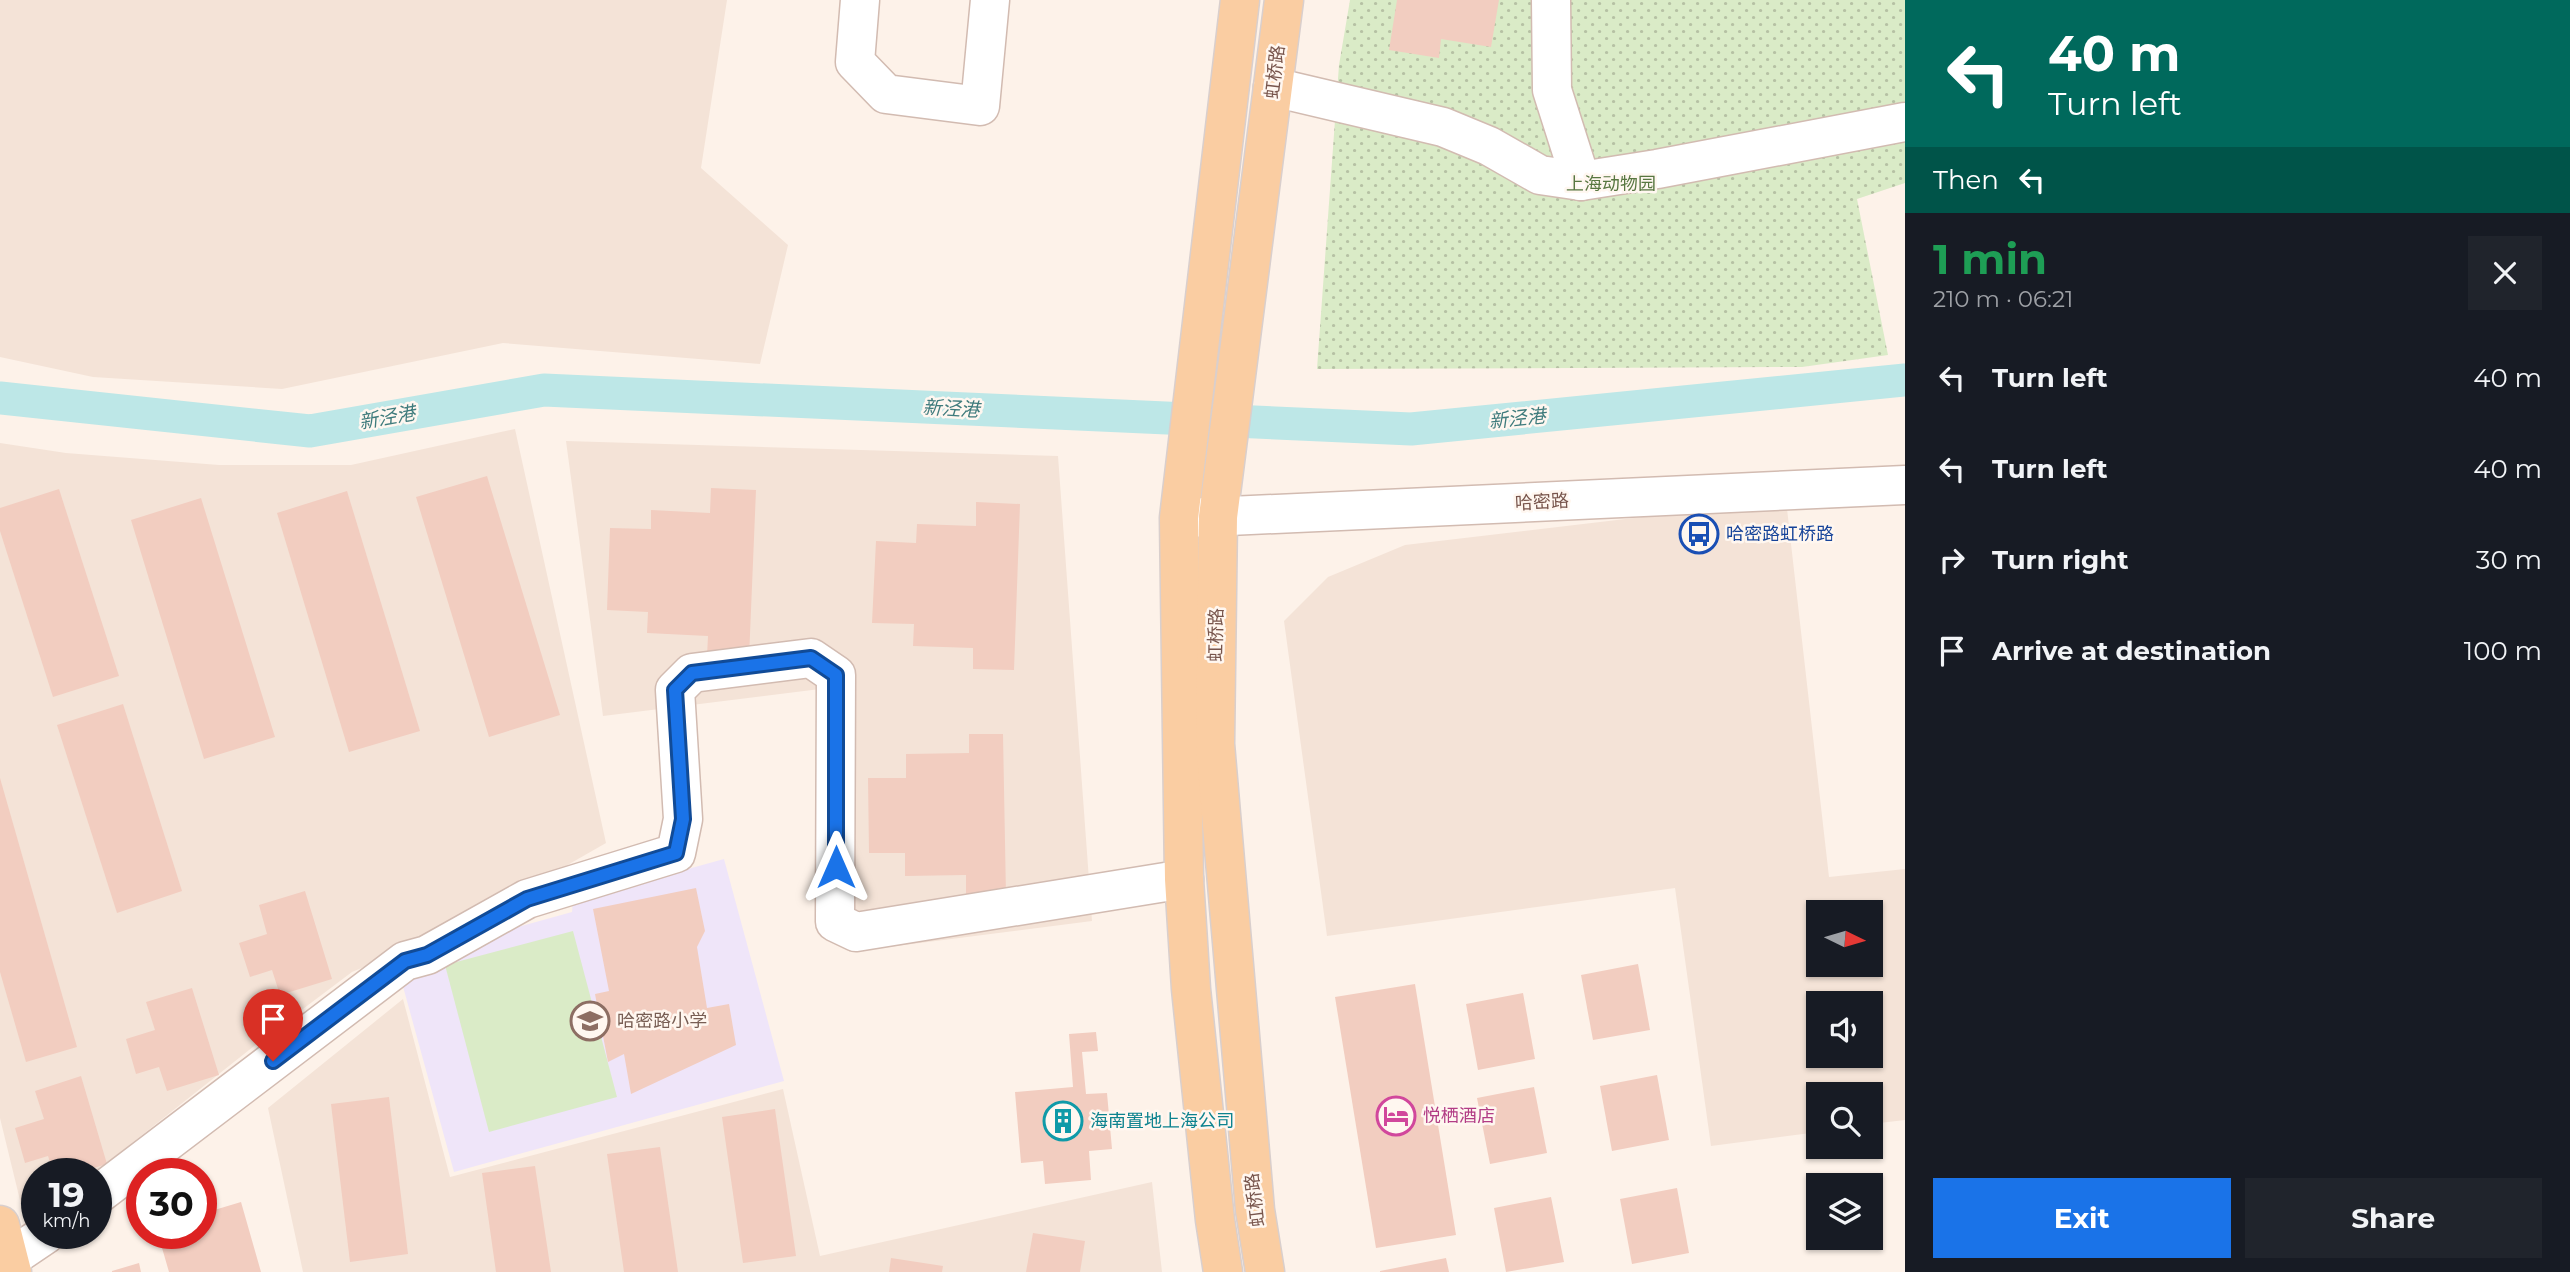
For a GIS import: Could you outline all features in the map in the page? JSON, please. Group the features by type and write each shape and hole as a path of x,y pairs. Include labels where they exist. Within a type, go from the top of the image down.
{"main road":[{"name":"虹桥路","path":"1223,1272 1215,1220 1191,989 1184,879 1179,519 1240,0"},
{"name":"虹桥路","path":"1265,1272 1255,1210 1215,744 1218,517 1284,0"}],"street":[{"path":"860,0 855,62 886,94 980,106 990,0"},
{"path":"1551,0 1552,90 1581,181"},
{"path":"1273,87 1443,127 1489,146 1540,175 1581,181 1670,167 1905,122"},
{"name":"哈密路","path":"1179,519 1905,485"},
{"path":"112,1184 405,961 427,955 527,899 676,853 683,819 675,690 692,673 811,658 836,675 835,922 856,933 1184,879"}],"shaded area":[{"path":"0,0 727,0 701,168 788,245 760,364 503,343 282,389 93,377 0,357"},
{"path":"515,429 606,843 459,927 352,972 112,1159 21,1158 21,1204 0,1118 0,443 66,453 219,465 351,465"},
{"path":"566,441 1058,456 1092,921 849,952 820,689 603,716"},
{"path":"1786,500 1829,877 1905,869 1905,1120 1883,1123 1883,1082 1806,1082 1806,1134 1711,1146 1675,888 1327,936 1284,621 1328,577 1405,545"},
{"name":"哈密路小学","path":"724,859 784,1081 454,1172 396,961 572,912 573,901"},
{"path":"403,999 450,1177 783,1089 820,1256 1152,1182 1162,1272 303,1272 268,1108"}],"green space":[{"name":"上海动物园","path":"1350,0 1905,0 1905,183 1857,199 1888,355 1802,367 1317,369 1339,65"},
{"path":"573,931 617,1097 489,1132 445,965"}],"building":[{"path":"1397,0 1499,0 1491,47 1441,39 1439,58 1389,50"},
{"path":"487,476 560,715 489,737 416,497"},
{"path":"711,488 756,490 749,658 707,656 708,636 647,633 648,612 607,610 610,528 651,529 651,510 710,513"},
{"path":"59,489 119,676 53,697 0,531 0,508"},
{"path":"347,491 420,731 349,752 277,513"},
{"path":"201,498 275,737 204,759 131,520"},
{"path":"976,502 1020,504 1014,670 973,669 973,648 913,646 914,624 872,623 876,541 916,543 917,524 976,526"},
{"path":"123,704 182,891 117,913 57,725"},
{"path":"969,734 1003,734 1006,896 966,897 966,875 905,876 905,853 869,853 868,778 906,778 906,754 969,753"},
{"path":"0,778 77,1047 26,1062 0,972"},
{"path":"696,888 705,931 697,947 707,1008 729,1004 736,1045 631,1094 624,1054 608,1062 595,994 609,991 593,909"},
{"path":"305,891 332,979 280,995 272,970 250,977 239,943 267,934 259,905"},
{"path":"1638,964 1650,1030 1593,1040 1581,975"},
{"name":"悦栖酒店","path":"1415,984 1456,1235 1376,1248 1335,997"},
{"path":"192,988 219,1075 167,1091 159,1067 136,1074 126,1039 155,1030 146,1002"},
{"path":"1523,993 1535,1059 1478,1070 1466,1004"},
{"name":"海南置地上海公司","path":"1096,1032 1098,1051 1082,1052 1086,1094 1107,1093 1112,1149 1089,1151 1091,1180 1045,1184 1043,1161 1021,1163 1015,1092 1073,1087 1069,1034"},
{"path":"1657,1075 1669,1140 1612,1151 1600,1086"},
{"path":"81,1076 105,1158 24,1158 15,1128 44,1119 35,1091"},
{"path":"1534,1087 1547,1153 1490,1164 1477,1098"},
{"path":"389,1097 408,1254 350,1262 331,1104"},
{"path":"775,1109 796,1256 743,1263 722,1117"},
{"path":"660,1147 678,1272 624,1272 607,1154"},
{"path":"535,1166 551,1272 496,1272 482,1173"},
{"path":"1677,1188 1689,1253 1632,1264 1620,1199"},
{"path":"1551,1197 1564,1262 1506,1272 1494,1208"},
{"path":"241,1202 261,1272 169,1272 162,1249 217,1249 217,1209"},
{"path":"1033,1233 1085,1241 1080,1272 1026,1272"},
{"path":"891,1258 943,1266 942,1272 889,1272"},
{"path":"1446,1258 1449,1272 1380,1272 1380,1271"},
{"path":"139,1263 141,1272 112,1272 112,1271"}],"waterway":[{"name":"新泾港","path":"0,398 310,431 544,390 1411,429 1905,380"}],"place":[{"name":"哈密路虹桥路","path":"1699,534"},
{"name":"哈密路小学","path":"590,1021"},
{"name":"悦栖酒店","path":"1396,1116"},
{"name":"海南置地上海公司","path":"1063,1121"}],"route":[{"path":"273,1061 405,961 427,955 527,899 676,853 683,819 675,690 692,673 811,658 836,675 836,867"}]}
